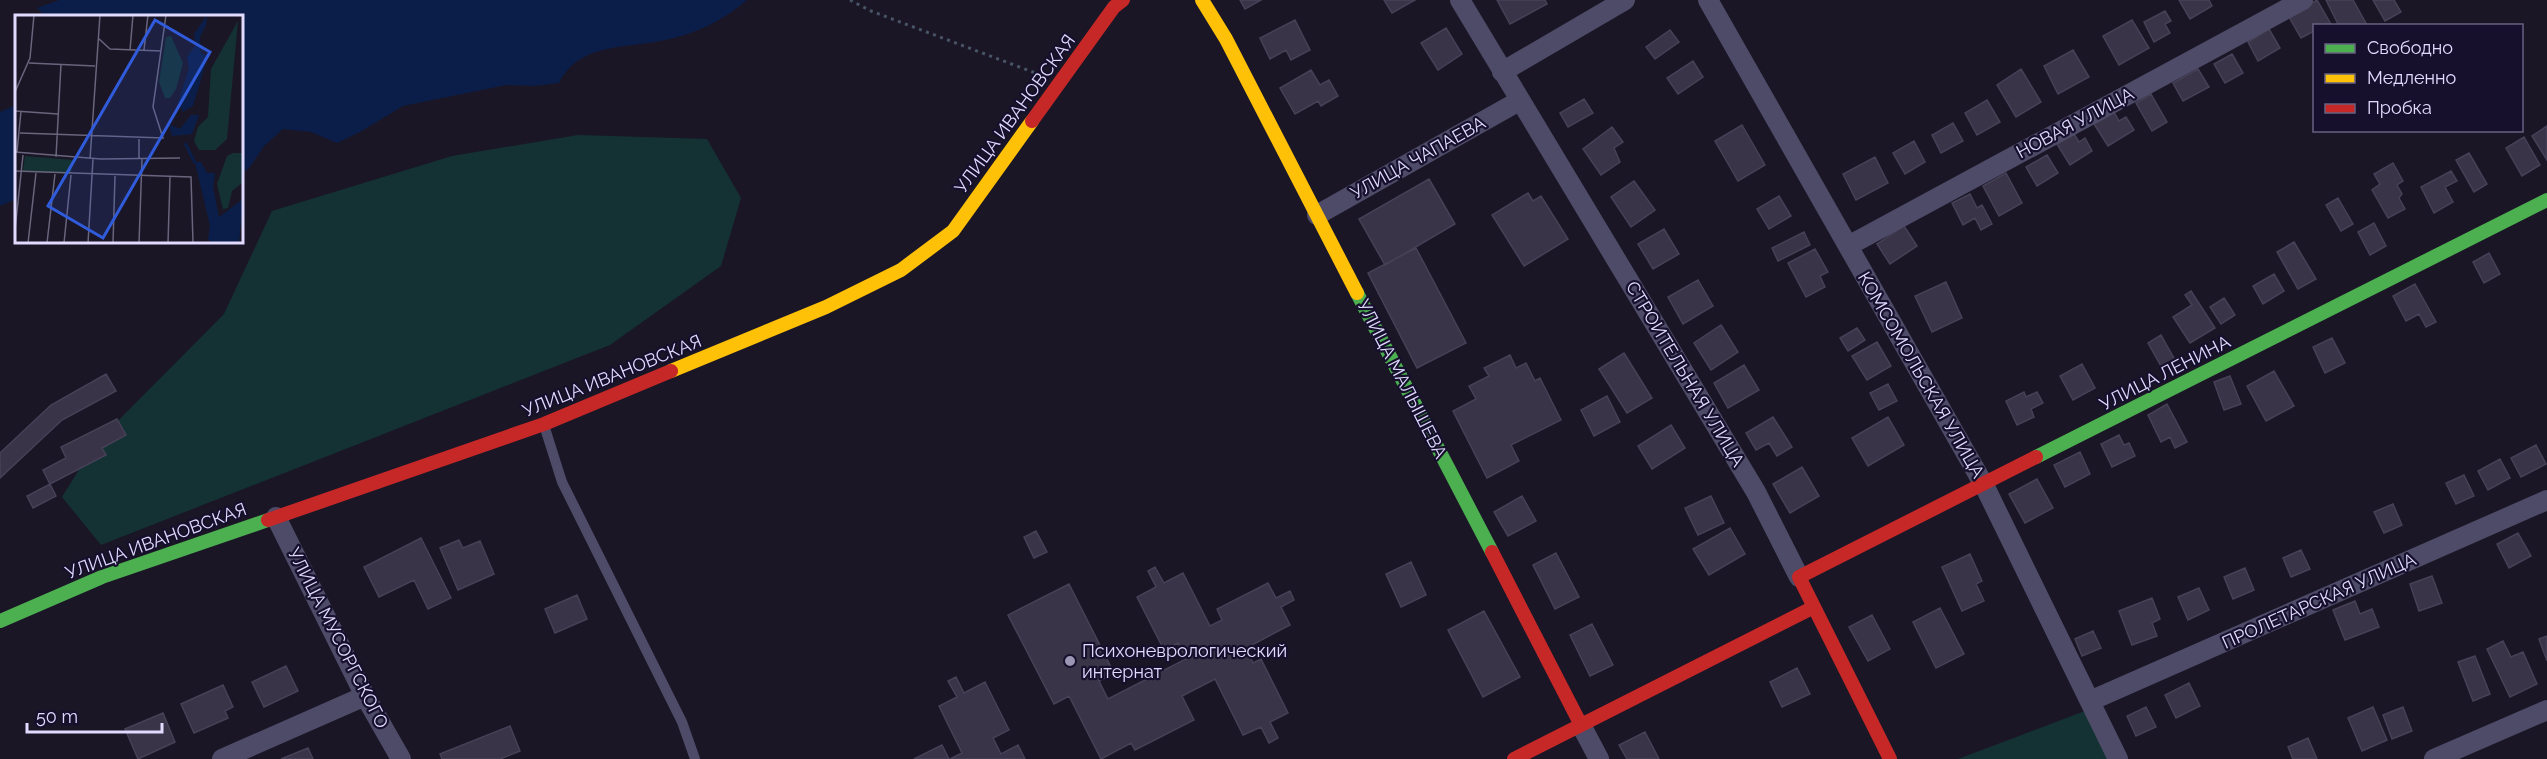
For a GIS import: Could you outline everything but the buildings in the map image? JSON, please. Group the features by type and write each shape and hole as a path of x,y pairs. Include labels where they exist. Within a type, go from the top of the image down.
{"street":[{"name":"УЛИЦА ИВАНОВСКАЯ","path":"0,621 102,577 544,424 826,307 902,270 953,231 1114,7 1123,0"},
{"name":"УЛИЦА МАЛЫШЕВА","path":"1202,0 1226,39 1599,759"},
{"name":"СТРОИТЕЛЬНАЯ УЛИЦА","path":"1460,0 1756,492 1890,759"},
{"path":"1502,72 1625,0"},
{"name":"КОМСОМОЛЬСКАЯ УЛИЦА","path":"1708,0 1984,485 2118,759"},
{"name":"НОВАЯ УЛИЦА","path":"1848,246 2303,0"},
{"name":"УЛИЦА ЧАПАЕВА","path":"1317,215 1519,101"},
{"name":"УЛИЦА ЛЕНИНА","path":"1799,578 2547,200"},
{"name":"ПРОЛЕТАРСКАЯ УЛИЦА","path":"2090,701 2547,500"},
{"name":"УЛИЦА МУСОРГСКОГО","path":"276,517 365,696 401,759"},
{"path":"1514,759 1814,607"},
{"path":"222,759 365,696"},
{"path":"2434,759 2547,710"}],"lane":[{"path":"544,424 562,482 681,722 695,759"}],"path":[{"path":"850,0 1061,82"}],"green space":[{"path":"578,135 707,139 741,198 721,266 610,345 101,545 62,497 95,444 224,314 272,211 452,156"},
{"path":"2085,711 2109,759 1958,759"}],"water":[{"path":"59,0 747,0 708,26 687,34 591,54 579,60 559,83 533,86 506,85 403,106 337,143 311,132 283,129 264,146 243,173 243,15 43,15 37,8"},
{"path":"15,105 15,199 0,206 0,112"}],"traffic: fast":[{"path":"2036,457 2547,200"},
{"path":"1357,293 1492,552"},
{"path":"0,621 102,577 268,520"}],"traffic: slow":[{"path":"1202,0 1226,39 1357,293"},
{"path":"671,371 826,307 901,270 953,231 1032,121"}],"traffic: jam":[{"path":"1032,121 1114,7 1123,0"},
{"path":"268,520 544,424 671,371"},
{"path":"1890,759 1799,577 2036,457"},
{"path":"1492,552 1581,725"},
{"path":"1514,759 1814,607"}],"place":[{"name":"Психоневрологический интернат","path":"1070,661"}]}
